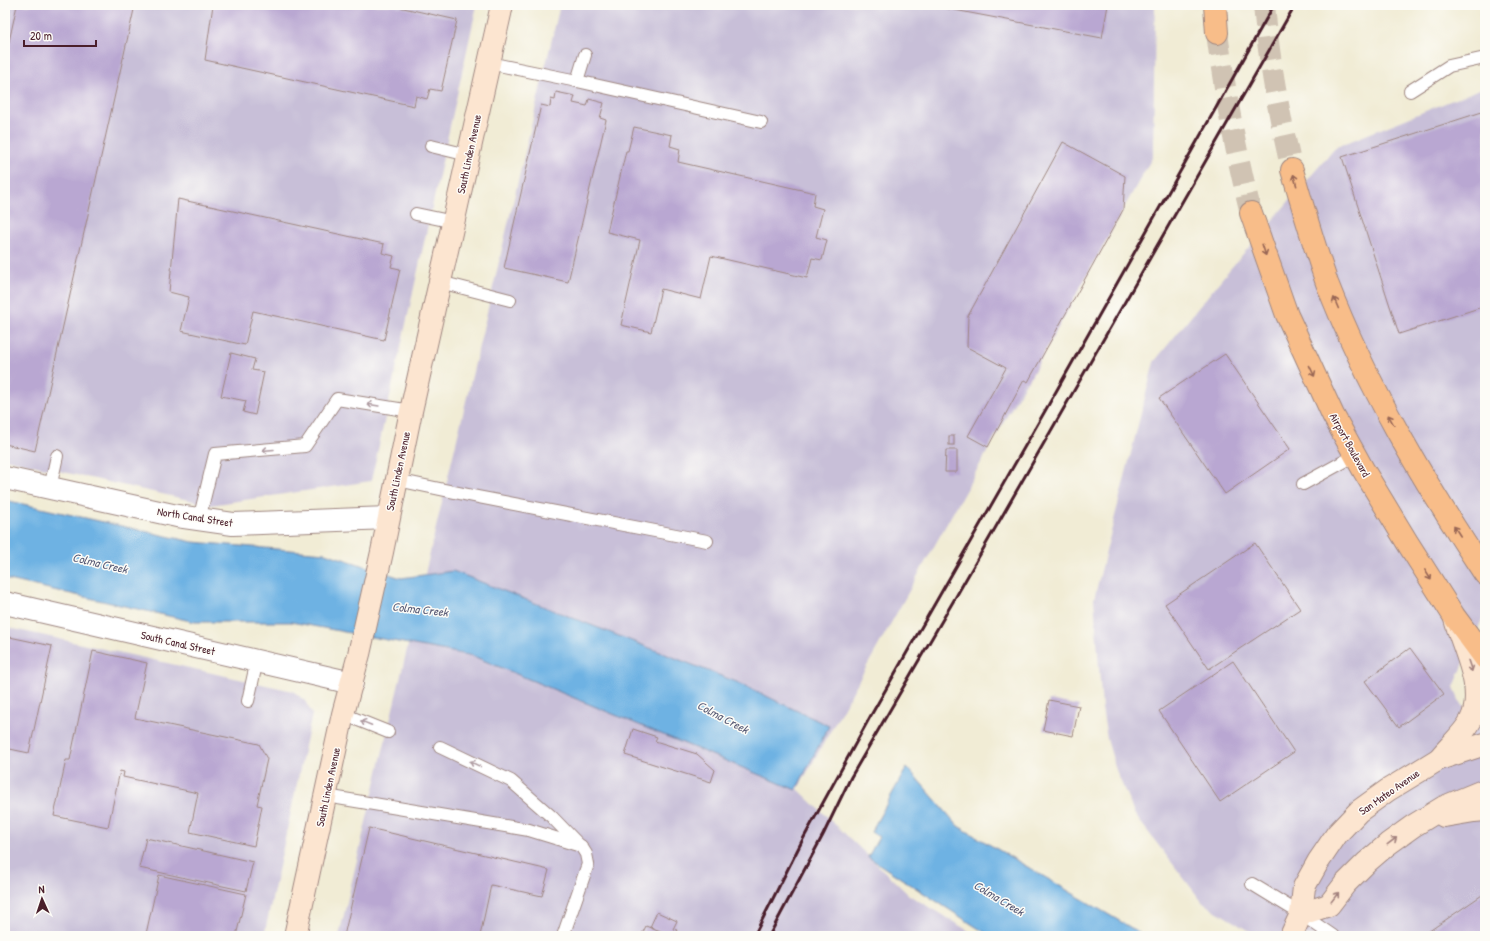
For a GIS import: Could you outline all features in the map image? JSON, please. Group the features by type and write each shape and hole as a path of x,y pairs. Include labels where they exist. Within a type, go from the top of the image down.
{"main road":[{"path":"1214,5 1217,33"},
{"path":"1292,170 1309,229 1328,283 1377,394 1442,508 1483,567"},
{"name":"Airport Boulevard","path":"1251,213 1268,264 1290,321 1333,415 1364,471 1454,616 1485,658"}],"street":[{"name":"South Linden Avenue","path":"295,936 343,714 359,654 382,552 411,411 502,5"},
{"name":"North Canal Street","path":"5,478 177,516 233,524 388,518"},
{"name":"South Canal Street","path":"5,603 352,683"},
{"path":"1439,759 1471,721 1476,705 1476,683 1454,616"},
{"name":"San Mateo Avenue","path":"1291,936 1301,914 1304,887 1318,862 1337,834 1359,811 1439,759 1485,744"},
{"path":"1301,914 1329,905 1345,884 1366,862 1413,826 1444,807 1485,790"},
{"path":"1413,826 1444,816 1485,810"}],"lane":[{"path":"577,81 585,55"},
{"path":"1410,91 1449,66 1485,58"},
{"path":"489,64 577,81 761,122"},
{"path":"431,146 468,155"},
{"path":"416,214 454,222"},
{"path":"440,282 510,300"},
{"path":"199,520 215,454 305,446 337,399 411,411"},
{"path":"1303,484 1356,455"},
{"path":"50,488 57,456"},
{"path":"396,480 707,541"},
{"path":"248,701 257,660"},
{"path":"343,714 388,732"},
{"path":"440,747 510,781 552,817 581,846 586,854 588,864 563,936"},
{"path":"326,796 529,830 581,846"},
{"path":"1252,884 1301,914 1333,936"}],"shaded area":[{"path":"5,5 477,5 371,481 211,505 5,459"},
{"path":"560,5 1155,5 1153,156 798,789 909,895 977,936 339,936"},
{"path":"1485,87 1485,612 1454,687 1459,700 1485,735 1485,936 1257,936 1203,903 1135,815 1116,770 1107,739 1102,708 1094,599 1154,362 1224,276 1336,147"},
{"path":"5,627 293,691 305,701 312,714 264,936 5,936"}],"water":[{"name":"Colma Creek","path":"5,500 193,542 325,553 401,578 453,571 739,683 829,726 796,790 473,656 291,622 195,622 5,579"},
{"name":"Colma Creek","path":"907,767 958,826 1145,936 990,936 868,857 879,837 871,832"}],"building":[{"path":"17,5 135,5 35,451 5,444 5,60"},
{"path":"213,5 390,5 457,20 441,91 430,89 427,99 416,96 414,106 205,60"},
{"path":"928,5 1108,5 1102,38"},
{"path":"556,92 575,96 573,103 587,106 589,99 604,103 600,118 606,120 568,282 504,268 541,105 550,107 551,99 555,100"},
{"path":"1485,111 1485,306 1399,334 1342,157"},
{"path":"634,127 672,135 670,146 680,149 678,162 815,193 813,206 823,209 816,237 827,240 822,260 812,258 807,278 711,256 701,299 661,289 651,332 621,325 640,240 607,232 626,151 628,151"},
{"path":"1063,142 1125,176 1123,210 1028,382 1024,380 988,447 968,436 1006,368 967,347 968,316"},
{"path":"178,199 384,244 382,253 394,256 391,267 400,269 384,340 253,311 245,345 181,331 189,297 169,292"},
{"path":"231,353 255,359 252,370 264,372 255,415 243,412 246,401 221,396"},
{"path":"1225,354 1290,449 1225,494 1159,398"},
{"path":"949,436 954,436 954,445 949,445"},
{"path":"946,450 957,450 957,472 945,472"},
{"path":"1255,543 1300,609 1209,669 1165,604"},
{"path":"5,636 52,646 29,753 5,748"},
{"path":"1410,648 1444,694 1399,727 1365,681"},
{"path":"93,651 147,663 135,718 259,744 267,759 257,805 262,806 254,846 190,832 198,793 123,777 124,772 120,771 108,827 54,816 66,760 70,760"},
{"path":"1233,661 1294,752 1220,802 1159,711"},
{"path":"1049,700 1079,706 1073,736 1043,730"},
{"path":"633,729 657,737 655,741 697,754 715,770 711,782 625,755"},
{"path":"369,828 549,870 542,896 491,885 480,936 344,936"},
{"path":"146,838 253,862 246,891 139,868"},
{"path":"159,875 246,894 236,936 157,936 146,934"},
{"path":"1485,893 1485,936 1422,936"},
{"path":"657,912 677,921 673,929 677,930 674,936 650,927"},
{"path":"646,926 669,936 641,936"}],"tunnel":[{"path":"1264,5 1275,88 1292,170"},
{"path":"1217,33 1231,123 1251,213"}],"railway":[{"path":"754,936 802,841 870,717 1274,5"},
{"path":"769,936 823,835 851,777 1295,5"}]}
